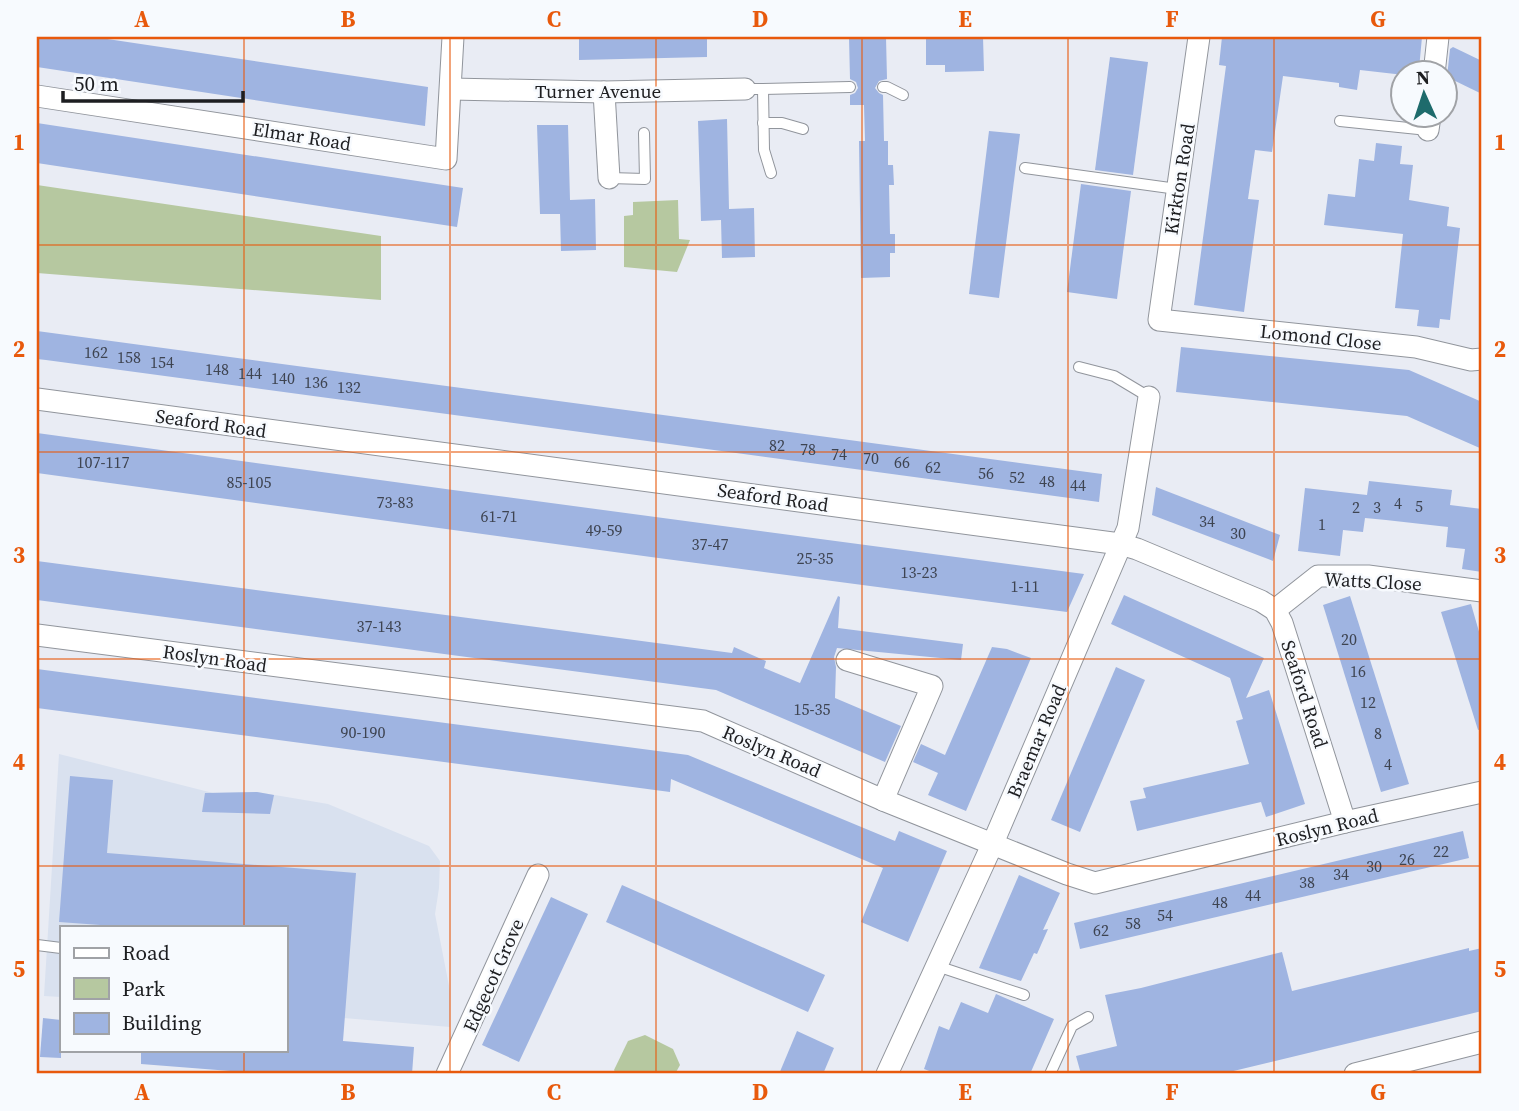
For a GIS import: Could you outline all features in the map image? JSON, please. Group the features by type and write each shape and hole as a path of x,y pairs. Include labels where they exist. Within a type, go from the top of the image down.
{"street":[{"name":"Elmar Road","path":"37,96 446,159 453,37"},
{"name":"Kirkton Road","path":"1159,320 1199,37"},
{"path":"1436,60 1438,37"},
{"name":"Turner Avenue","path":"451,89 604,92 754,89"},
{"path":"604,92 609,178"},
{"name":"Lomond Close","path":"1159,320 1416,347 1471,360 1482,359"},
{"name":"Braemar Road","path":"887,1074 993,844 1128,527 1149,397"},
{"name":"Seaford Road","path":"37,399 1120,544 1249,596 1275,610 1282,623 1345,822"},
{"name":"Watts Close","path":"1275,610 1318,576 1368,576 1482,591"},
{"name":"Roslyn Road","path":"37,635 703,722 883,800 1095,883 1345,822 1482,792"},
{"path":"847,660 932,686 883,800"},
{"name":"Edgecot Grove","path":"447,1074 538,875"},
{"path":"1355,1074 1425,1066 1482,1042"}],"lane":[{"path":"771,173 764,150 763,123 754,89 850,87"},
{"path":"883,87 903,95"},
{"path":"1340,121 1390,122"},
{"path":"763,123 782,123 803,129"},
{"path":"609,178 645,179 644,133"},
{"path":"1025,168 1177,189"},
{"path":"1079,367 1114,376 1149,397"},
{"path":"37,946 60,948"},
{"path":"937,966 1024,995"},
{"path":"1050,1074 1072,1026 1088,1017"}],"shaded area":[{"path":"59,754 213,793 257,792 328,804 429,846 440,861 435,914 450,991 450,1027 287,1013 287,926 60,926 60,997 44,996"}],"green space":[{"path":"37,185 381,236 381,300 37,273"},
{"path":"678,200 679,239 690,240 677,272 624,267 624,216 633,215 633,202"},
{"path":"645,1035 673,1049 680,1065 675,1074 616,1074 614,1070 628,1041"}],"building":[{"path":"37,37 94,37 428,87 425,126 37,67"},
{"path":"579,37 707,37 707,57 579,60"},
{"path":"849,37 886,37 887,79 879,81 875,88 883,95 884,141 888,141 888,165 893,165 894,185 889,185 890,234 895,234 895,253 890,253 890,277 861,278 859,141 865,141 864,105 850,105 850,95 858,88 856,82 850,79"},
{"path":"926,37 983,37 984,71 945,72 945,65 926,65"},
{"path":"1222,37 1422,37 1420,60 1390,60 1390,73 1360,70 1357,90 1339,87 1339,83 1283,76 1272,152 1255,150 1248,199 1259,200 1244,312 1194,305 1226,66 1219,65"},
{"path":"1453,47 1482,61 1482,94 1460,83 1460,60 1449,60 1450,49"},
{"path":"1110,57 1148,62 1133,175 1095,170"},
{"path":"727,119 729,209 754,208 755,257 722,258 721,220 701,221 698,121"},
{"path":"37,123 463,188 457,227 37,163"},
{"path":"537,125 568,125 570,200 595,199 596,250 561,251 560,214 540,214"},
{"path":"989,131 1020,134 999,298 969,294"},
{"path":"1376,143 1402,146 1400,164 1413,165 1409,200 1449,207 1447,226 1460,228 1450,320 1440,319 1439,328 1417,326 1419,310 1395,308 1403,234 1324,225 1328,194 1355,197 1359,159 1374,161"},
{"path":"1081,184 1131,191 1117,299 1067,292"},
{"path":"37,331 1102,474 1099,502 37,359"},
{"path":"1181,347 1409,370 1482,402 1482,449 1407,416 1176,392"},
{"path":"37,433 1084,574 1067,612 651,557 37,473"},
{"path":"1369,481 1452,490 1450,505 1482,509 1482,572 1462,569 1465,549 1446,547 1448,527 1365,518 1363,532 1343,530 1340,556 1298,551 1305,488 1367,495"},
{"path":"1156,487 1280,535 1273,561 1152,515"},
{"path":"37,561 732,653 734,647 766,661 764,668 800,683 838,596 838,628 963,644 961,660 837,648 834,657 835,698 901,726 885,762 716,690 37,600"},
{"path":"1124,595 1264,658 1246,698 1269,690 1305,804 1266,817 1261,802 1137,831 1130,801 1146,798 1143,788 1249,764 1236,721 1243,719 1230,678 1111,624"},
{"path":"1350,596 1409,784 1381,792 1323,605"},
{"path":"1471,604 1482,642 1482,729 1478,730 1441,612"},
{"path":"992,647 1007,649 1031,658 966,811 928,795 938,773 913,762 921,744 945,755"},
{"path":"1116,667 1145,680 1080,832 1051,820"},
{"path":"37,669 688,755 895,841 899,831 947,851 908,942 861,922 883,868 671,779 670,792 37,708"},
{"path":"70,776 113,780 107,853 356,873 343,1041 414,1047 412,1074 270,1074 141,1064 141,1052 287,1052 287,926 114,926 59,922"},
{"path":"257,792 274,795 270,814 202,812 205,793"},
{"path":"1463,831 1469,858 1080,949 1074,923"},
{"path":"1019,875 1060,893 1043,930 1048,929 1037,954 1034,953 1021,981 979,968"},
{"path":"622,885 825,975 808,1012 606,922"},
{"path":"551,897 588,914 519,1062 482,1045"},
{"path":"1469,948 1469,951 1482,948 1482,1011 1221,1074 1081,1074 1076,1056 1117,1046 1105,995 1282,952 1292,991"},
{"path":"996,994 1054,1019 1030,1074 937,1074 924,1069 939,1026 949,1030 961,1002 988,1013"},
{"path":"43,1018 60,1020 61,1058 40,1057"},
{"path":"797,1031 834,1048 823,1074 779,1074"}]}
